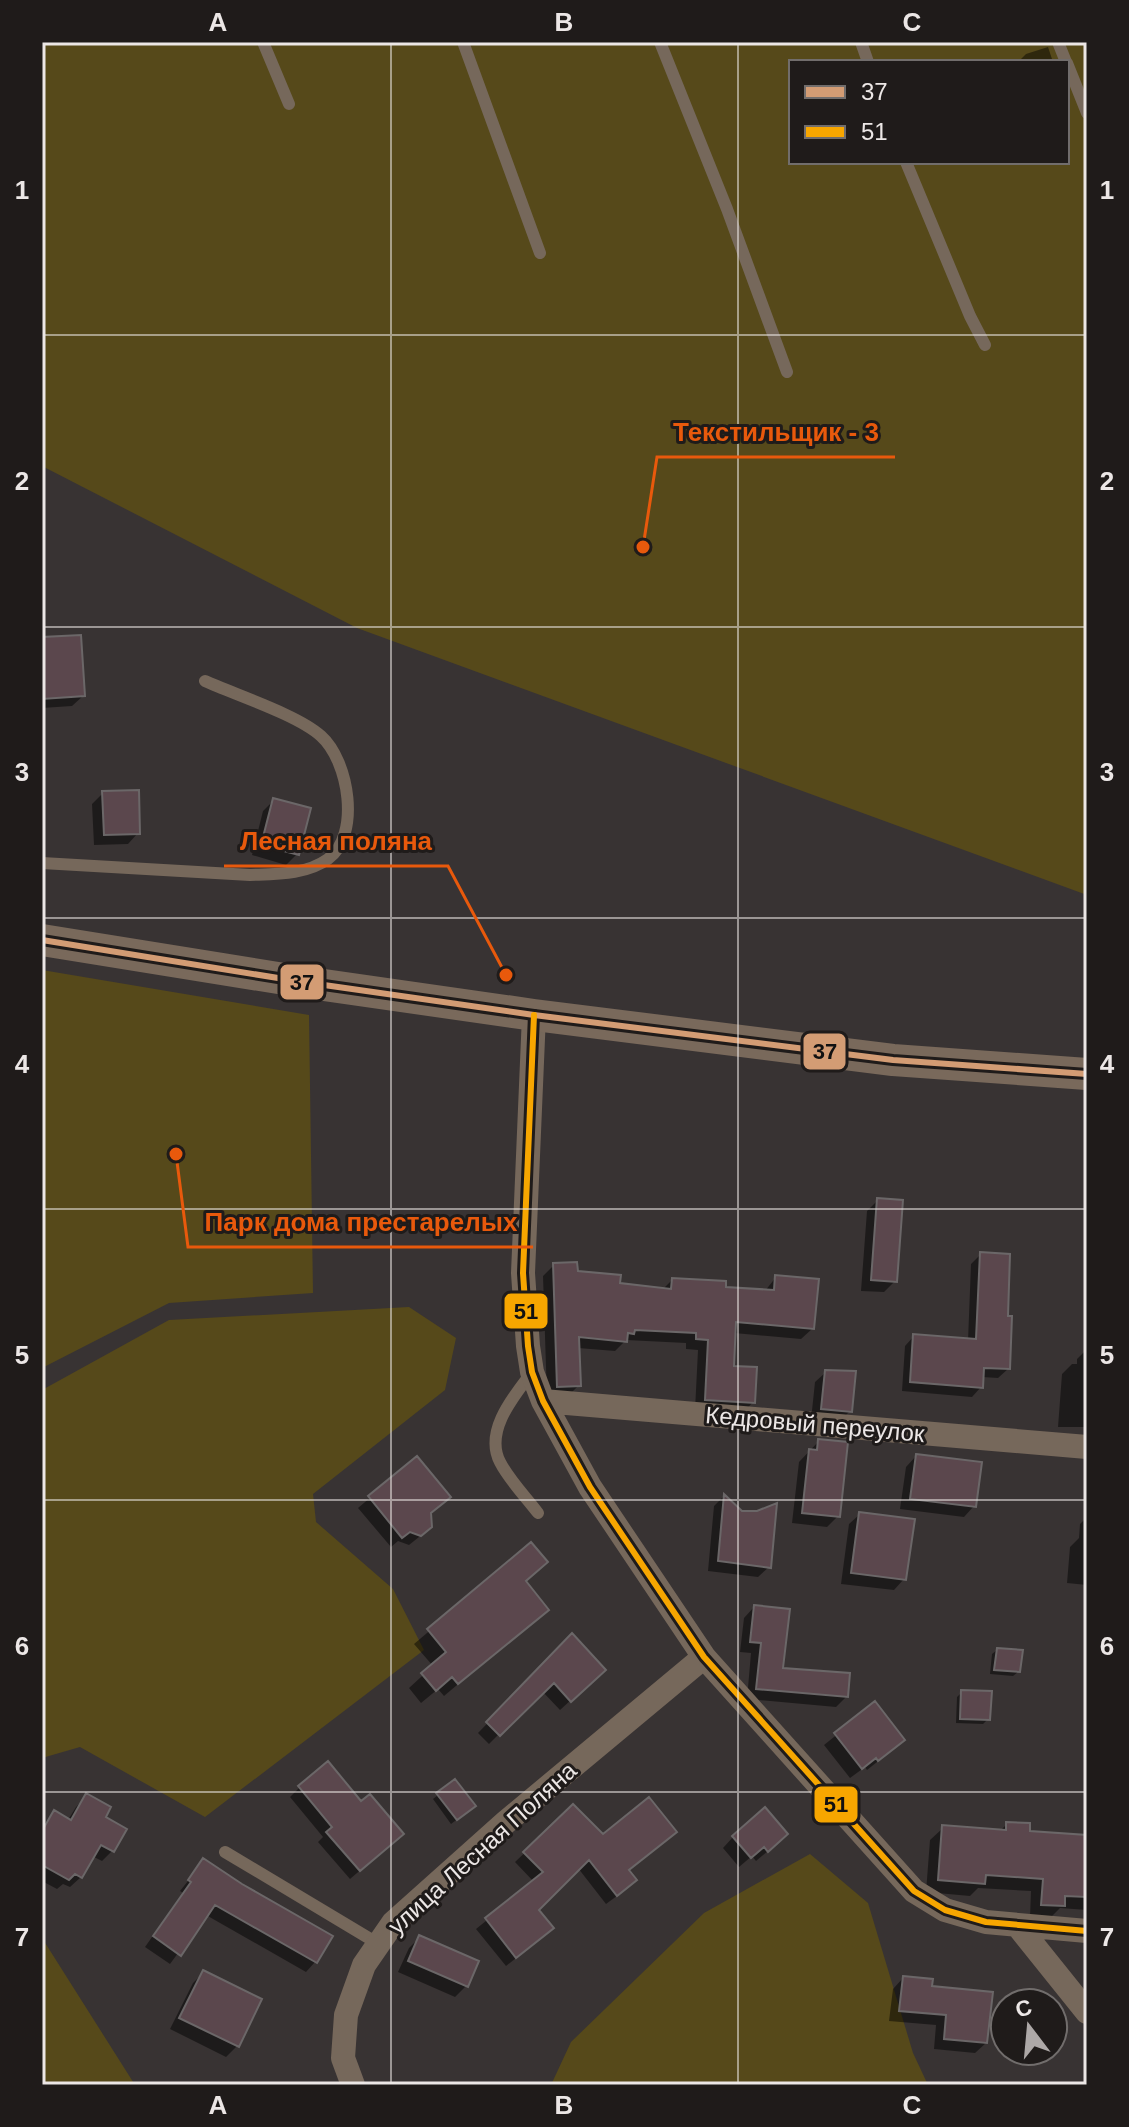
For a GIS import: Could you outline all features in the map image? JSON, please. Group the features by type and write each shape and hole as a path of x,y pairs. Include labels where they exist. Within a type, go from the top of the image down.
{"main road":[{"path":"42,940 534,1015 893,1060 1087,1074"}],"street":[{"path":"534,1015 523,1273 525,1318 532,1372 543,1401 590,1487 704,1657 914,1891 945,1910 986,1922 1087,1931"},
{"name":"Кедровый переулок","path":"543,1401 1087,1447"},
{"name":"улица Лесная Поляна","path":"353,2085 343,2058 346,2015 364,1965 377,1943 410,1906 506,1822 704,1657"},
{"path":"1018,1926 1087,2012"}],"lane":[{"path":"263,42 289,104"},
{"path":"463,42 540,253"},
{"path":"660,42 727,209 787,372"},
{"path":"1069,68 1087,113"},
{"path":"907,164 985,345"},
{"path":"42,863 250,875 284,874 327,860 339,848 346,829 348,803 345,781 337,757 323,738 306,725 205,681"},
{"path":"532,1372 502,1416 497,1451 500,1462 538,1513"},
{"path":"225,1852 377,1943"}],"shaded area":[{"path":"42,42 1087,42 1087,895 357,628 42,466"},
{"path":"42,970 309,1015 313,1293 169,1303 42,1368"},
{"path":"409,1307 456,1338 445,1390 313,1494 316,1522 393,1589 424,1650 205,1817 80,1747 42,1758 42,1390 169,1320"},
{"path":"810,1854 868,1903 913,2053 928,2085 551,2085 571,2042 704,1913"},
{"path":"42,1938 135,2085 42,2085"}],"building":[{"path":"81,635 85,696 42,699 42,637"},
{"path":"139,790 140,834 104,835 102,791"},
{"path":"273,798 311,808 299,855 261,845"},
{"path":"877,1198 903,1200 897,1282 871,1280"},
{"path":"980,1252 1010,1254 1010,1369 984,1368 983,1388 910,1382 913,1334 976,1339"},
{"path":"577,1262 578,1271 621,1275 620,1283 671,1289 672,1278 726,1281 726,1287 774,1290 775,1275 819,1279 814,1329 736,1322 734,1366 757,1367 755,1403 705,1400 708,1340 696,1339 696,1333 635,1330 634,1334 628,1333 627,1342 579,1337 581,1386 557,1387 553,1263"},
{"path":"825,1370 856,1371 852,1412 821,1409"},
{"path":"818,1439 848,1442 840,1517 802,1513 809,1449 817,1450"},
{"path":"916,1454 982,1462 976,1507 910,1499"},
{"path":"417,1456 451,1497 431,1513 432,1527 421,1536 410,1532 402,1538 368,1496"},
{"path":"724,1494 742,1511 757,1511 777,1503 771,1568 718,1561"},
{"path":"859,1512 915,1519 906,1580 851,1573"},
{"path":"531,1542 548,1562 526,1581 549,1610 458,1684 452,1677 436,1691 421,1673 446,1652 427,1629"},
{"path":"754,1605 790,1609 783,1668 850,1673 848,1697 756,1689 761,1643 750,1642"},
{"path":"572,1633 606,1670 571,1702 554,1683 500,1736 486,1722"},
{"path":"997,1648 1023,1650 1020,1672 994,1670"},
{"path":"961,1690 992,1691 990,1720 960,1719"},
{"path":"875,1701 905,1740 862,1769 834,1733"},
{"path":"328,1761 361,1801 370,1794 404,1834 360,1871 326,1832 332,1827 298,1786"},
{"path":"455,1779 476,1806 457,1820 436,1793"},
{"path":"86,1793 111,1807 106,1817 127,1829 114,1852 101,1845 82,1878 75,1874 69,1880 42,1865 42,1831 54,1810 71,1820"},
{"path":"649,1797 677,1832 629,1870 637,1880 617,1896 589,1860 539,1910 554,1928 516,1958 485,1918 543,1872 523,1852 573,1804 603,1834"},
{"path":"765,1807 788,1834 768,1852 764,1847 751,1858 732,1836"},
{"path":"1006,1822 1030,1823 1030,1831 1087,1835 1087,1897 1065,1896 1065,1906 1041,1905 1043,1879 986,1875 985,1884 938,1880 942,1825 1006,1830"},
{"path":"203,1858 333,1936 317,1963 215,1905 181,1956 153,1936 191,1882 188,1880"},
{"path":"419,1935 479,1961 468,1987 408,1961"},
{"path":"203,1970 262,1999 239,2047 179,2018"},
{"path":"903,1976 933,1979 932,1986 989,1992 987,2043 944,2039 946,2015 899,2011"}],"transit line":[{"name":"37","path":"42,940 534,1015 893,1060 1087,1074"},
{"name":"51","path":"534,1015 523,1273 528,1346 532,1372 543,1401 590,1487 704,1657 914,1891 945,1910 986,1922 1087,1931"}],"place":[{"name":"Текстильщик - 3","path":"643,547"},
{"name":"Лесная поляна","path":"506,975"},
{"name":"Парк дома престарелых","path":"176,1154"}]}
